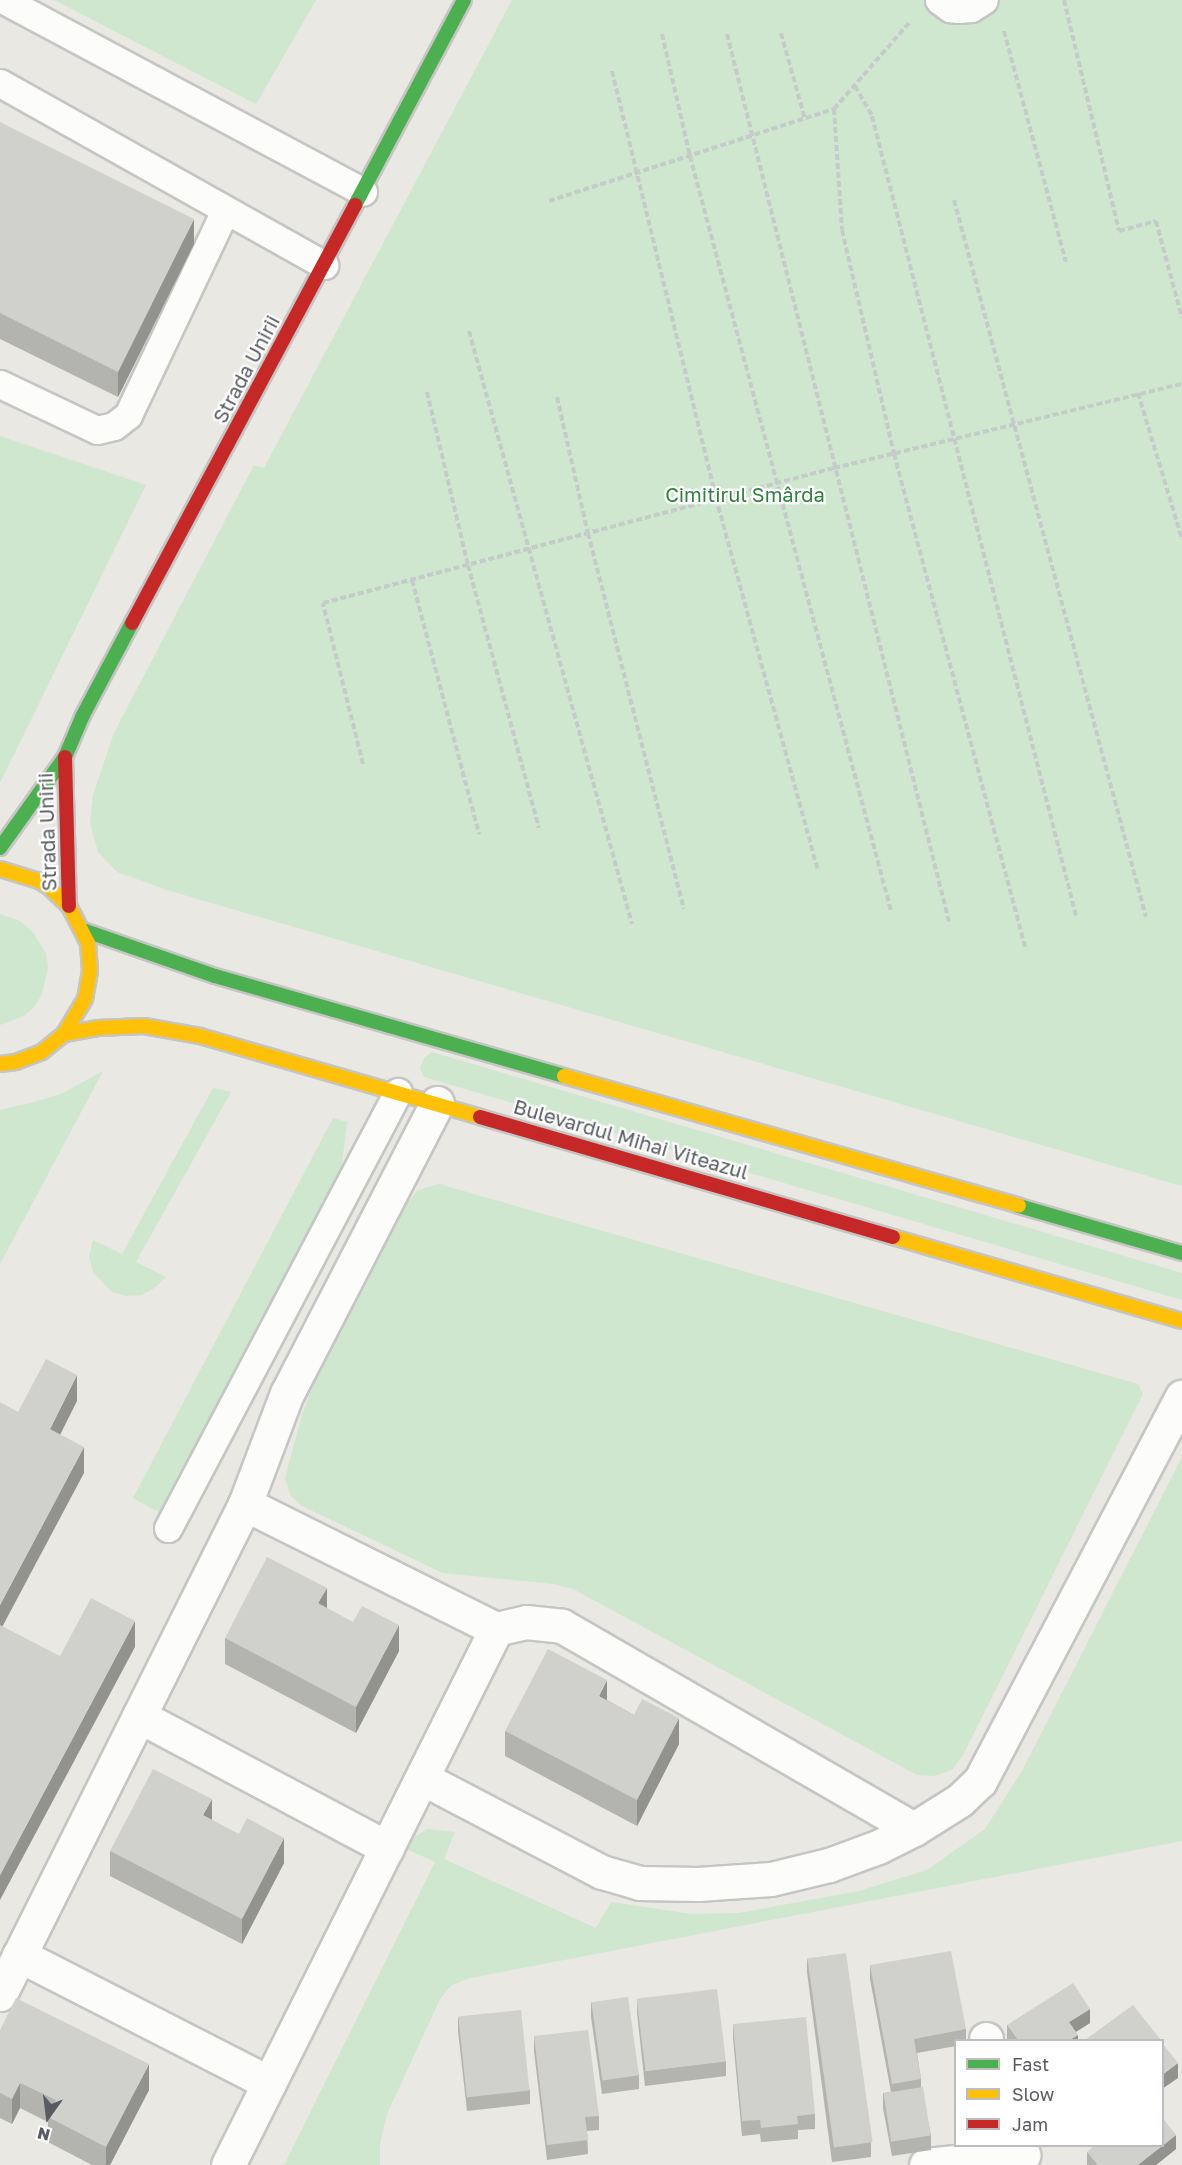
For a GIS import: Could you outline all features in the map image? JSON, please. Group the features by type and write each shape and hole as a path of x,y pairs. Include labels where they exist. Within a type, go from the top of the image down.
{"main road":[{"name":"Strada Unirii","path":"0,848 65,757 83,715 464,0"},
{"name":"Strada Unirii","path":"65,757 69,906"},
{"path":"0,869 37,880 49,887 69,906 83,930 90,957 89,985 80,1012 64,1034 42,1052 16,1062 0,1064"},
{"path":"83,930 215,976 1182,1253"},
{"name":"Bulevardul Mihai Viteazul","path":"64,1034 97,1028 159,1028 200,1036 1182,1321"}],"street":[{"path":"0,1994 245,1504 286,1393 436,1103"},
{"path":"422,1778 602,1872 640,1882 698,1884 771,1879 829,1865 878,1847 914,1829 960,1800 980,1781 1182,1397"},
{"path":"245,1504 496,1629 526,1622 562,1626 914,1829"},
{"path":"228,2165 496,1629"},
{"path":"139,1716 387,1848"},
{"path":"19,1956 269,2083"},
{"path":"926,2165 1023,2155"}],"lane":[{"path":"4,0 363,192"},
{"path":"939,0 950,8 958,9 971,8 984,0"},
{"path":"0,83 324,265"},
{"path":"0,384 97,430 114,426 128,415 225,211"},
{"path":"168,1528 398,1092"}],"path":[{"path":"1064,0 1119,231 1156,220 1182,318"},
{"path":"549,201 834,108 914,17"},
{"path":"1001,23 1066,262"},
{"path":"781,33 805,119"},
{"path":"662,34 690,156 891,911"},
{"path":"727,34 949,922"},
{"path":"612,71 717,498 818,870"},
{"path":"855,86 872,116 1077,916"},
{"path":"834,108 842,230 894,454 1026,950"},
{"path":"954,200 1016,423 1146,917"},
{"path":"469,331 632,924"},
{"path":"363,764 323,603 834,468 1182,384"},
{"path":"427,392 468,565 539,828"},
{"path":"1138,393 1182,539"},
{"path":"557,397 588,533 684,909"},
{"path":"412,580 479,834"}],"green space":[{"path":"54,0 316,0 256,104"},
{"name":"Cimitirul Smârda","path":"512,0 1182,0 1182,1186 167,890 117,872 98,852 90,823 93,795 114,733 254,465 264,468"},
{"path":"0,436 146,485 0,783"},
{"path":"0,914 20,921 32,931 46,953 48,967 42,994 34,1007 24,1016 0,1025"},
{"path":"432,1052 1182,1273 1182,1300 424,1077 420,1069 424,1058"},
{"path":"103,1071 0,1264 0,1110 63,1093"},
{"path":"213,1088 231,1092 136,1262 166,1277 153,1289 141,1295 126,1296 112,1292 93,1272 89,1257 93,1240 122,1254"},
{"path":"333,1118 347,1122 341,1172 160,1513 133,1498"},
{"path":"439,1184 1138,1384 1143,1394 963,1755 952,1770 934,1776 917,1775 573,1589 554,1584 443,1573 302,1506 291,1496 285,1478 301,1418 317,1375 408,1202 418,1190"},
{"path":"1182,1457 1182,1841 470,1978 452,1985 440,1999 387,2114 380,2143 380,2165 284,2165 435,1862 406,1849 413,1838 427,1829 455,1832 444,1859 596,1928 611,1902 692,1914 739,1913 859,1891 927,1870 985,1829 1022,1771"}],"building":[{"path":"0,122 194,219 118,372 0,313"},
{"path":"46,1359 77,1375 50,1429 84,1447 0,1605 0,1402 18,1412"},
{"path":"267,1557 327,1588 318,1603 353,1622 362,1606 399,1625 356,1707 225,1638"},
{"path":"91,1598 135,1621 0,1875 0,1625 60,1656"},
{"path":"548,1649 607,1680 599,1696 634,1715 642,1699 679,1718 637,1800 505,1731"},
{"path":"153,1769 212,1799 203,1815 239,1834 247,1818 284,1838 242,1919 110,1851"},
{"path":"951,1951 966,2029 914,2039 921,2079 892,2084 870,1965"},
{"path":"846,1953 873,2142 834,2148 807,1958"},
{"path":"1073,1983 1090,2009 1069,2022 1078,2035 1072,2039 1017,2039 1007,2025"},
{"path":"717,1989 726,2061 646,2071 637,1999"},
{"path":"628,1997 639,2075 602,2080 591,2002"},
{"path":"16,1998 149,2064 106,2147 48,2117 56,2100 20,2083 12,2099 0,2093 0,2030"},
{"path":"1133,2005 1160,2039 1086,2039"},
{"path":"521,2010 529,2091 467,2097 458,2017"},
{"path":"806,2017 815,2114 797,2116 798,2124 761,2128 760,2120 742,2121 733,2024"},
{"path":"588,2030 599,2116 585,2117 588,2140 547,2145 534,2036"},
{"path":"1164,2046 1178,2063 1164,2074"},
{"path":"923,2087 931,2135 891,2142 883,2093"},
{"path":"1164,2120 1176,2135 1164,2144"},
{"path":"1093,2147 1161,2147 1138,2165 1095,2165 1097,2164 1087,2152"}],"traffic: fast":[{"path":"355,205 464,0"},
{"path":"0,848 65,757 83,715 132,623"},
{"path":"83,930 215,976 564,1076"},
{"path":"1019,1206 1182,1253"}],"traffic: slow":[{"path":"0,869 37,880 49,887 69,906 88,943 90,971 85,999 64,1034 42,1052 16,1062 0,1064"},
{"path":"64,1034 97,1028 144,1026 200,1036 480,1117"},
{"path":"564,1076 1019,1206"},
{"path":"893,1237 1182,1321"}],"traffic: jam":[{"path":"132,623 355,205"},
{"path":"65,757 69,906"},
{"path":"480,1117 893,1237"}]}
